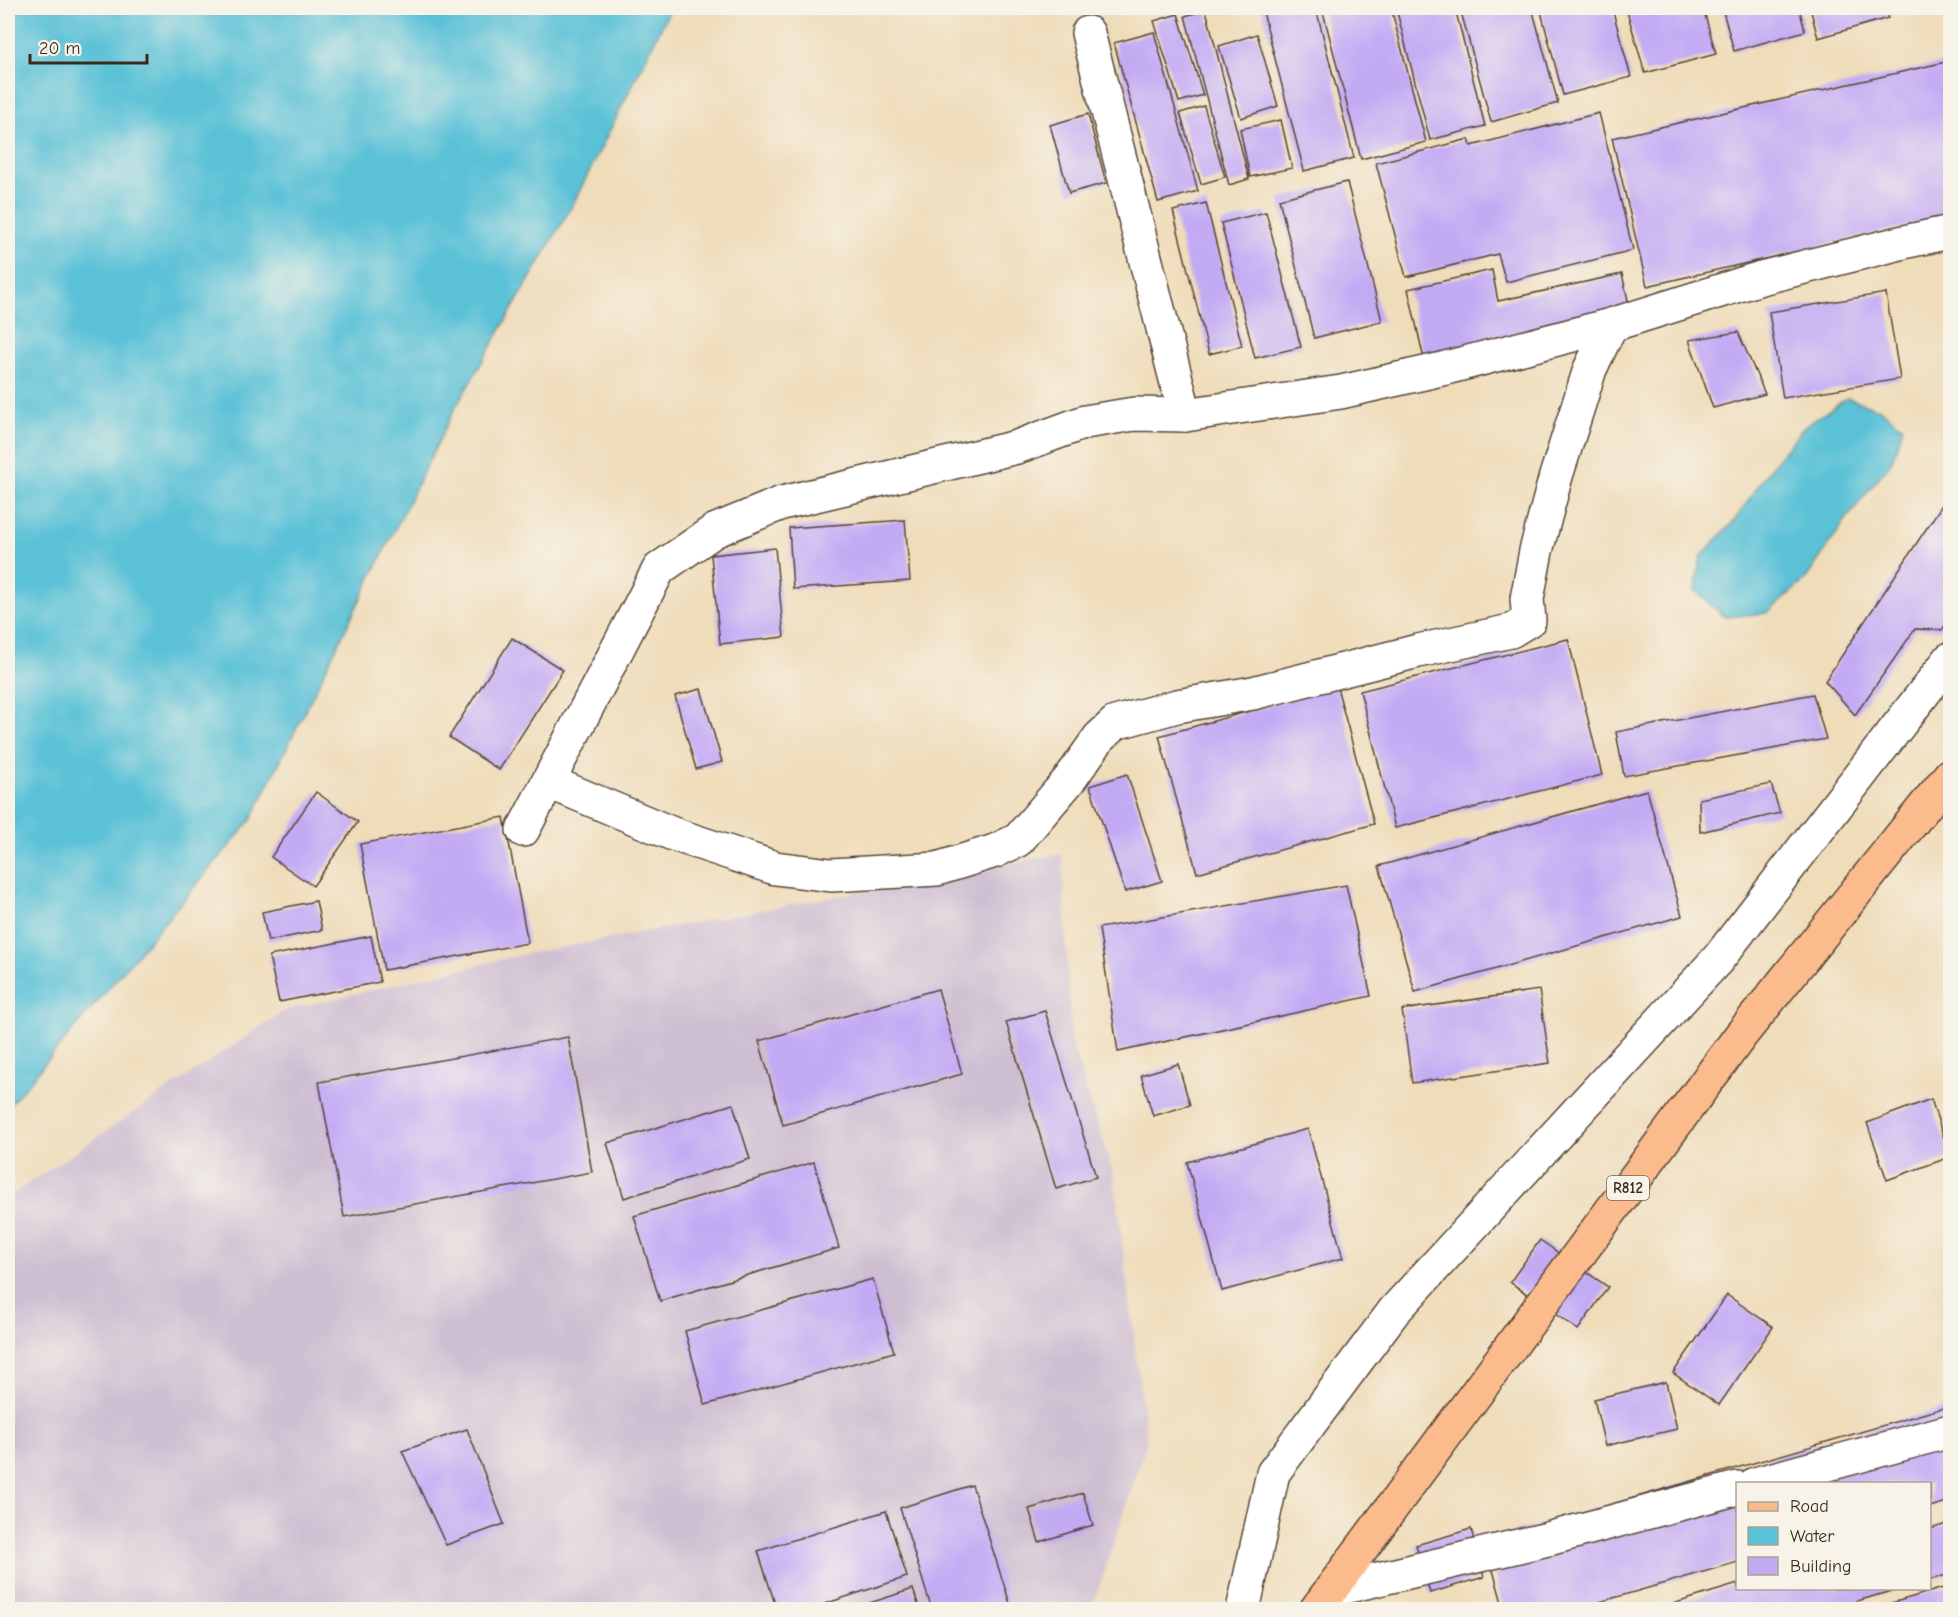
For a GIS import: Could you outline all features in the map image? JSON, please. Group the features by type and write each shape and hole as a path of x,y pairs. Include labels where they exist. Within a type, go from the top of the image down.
{"main road":[{"name":"R812","path":"1324,1600 1741,1035 1950,775"}],"street":[{"path":"1088,33 1185,415"},
{"path":"524,830 659,569 714,531 782,503 1017,447 1085,422 1134,414 1185,415 1341,392 1442,369 1611,325 1761,278 1950,232"},
{"path":"549,782 673,834 775,868 831,875 937,869 995,851 1018,840 1071,780 1099,738 1115,723 1177,706 1253,693 1418,651 1511,632 1529,620 1527,599 1536,551 1556,476 1590,369 1611,325"},
{"path":"1243,1610 1273,1473 1394,1311 1718,959 1950,659"},
{"path":"1762,1482 1950,1431"},
{"path":"1324,1600 1736,1488"}],"shaded area":[{"path":"1062,854 1071,1042 1114,1175 1147,1442 1092,1609 1012,1609 972,1485 900,1508 932,1609 920,1609 913,1589 853,1609 806,1609 885,1511 759,1551 777,1609 8,1610 8,1197 286,1010 516,956","holes":["938,990 962,1074 784,1125 760,1040","1045,1011 1096,1177 1057,1189 1006,1023","733,1104 750,1158 624,1198 607,1143","814,1162 839,1247 660,1301 635,1215","873,1279 894,1352 705,1405 685,1331"]}],"water":[{"path":"8,8 671,8 573,204 453,412 251,820 8,1107"},
{"path":"1847,398 1879,409 1903,427 1892,461 1847,518 1805,580 1767,613 1725,617 1695,591 1701,557 1735,520 1772,466 1805,426"}],"building":[{"path":"1262,8 1316,8 1354,158 1304,171"},
{"path":"1322,8 1391,8 1426,142 1361,159"},
{"path":"1396,8 1455,8 1485,126 1430,140"},
{"path":"1460,8 1532,8 1558,103 1491,122"},
{"path":"1540,8 1612,8 1631,77 1563,95"},
{"path":"1626,8 1703,8 1716,54 1645,73"},
{"path":"1722,8 1799,8 1805,31 1734,51"},
{"path":"1810,8 1885,8 1888,18 1818,38"},
{"path":"1206,10 1249,179 1229,185 1185,16"},
{"path":"1178,14 1203,95 1179,102 1154,21"},
{"path":"1154,32 1198,191 1158,202 1114,43"},
{"path":"1257,34 1278,106 1241,118 1219,46"},
{"path":"1950,61 1950,216 1647,286 1612,138"},
{"path":"1204,106 1225,177 1201,184 1180,113"},
{"path":"1599,113 1633,250 1506,282 1498,254 1406,277 1376,163 1469,139 1471,146"},
{"path":"1088,114 1106,183 1069,193 1050,125"},
{"path":"1281,120 1292,168 1250,177 1240,129"},
{"path":"1347,182 1382,321 1314,338 1279,199"},
{"path":"1206,203 1242,346 1209,354 1173,211"},
{"path":"1266,212 1301,347 1255,358 1221,223"},
{"path":"1492,270 1498,301 1622,274 1630,309 1424,359 1408,289"},
{"path":"1886,293 1900,379 1783,398 1769,312"},
{"path":"1738,332 1765,394 1713,408 1689,340"},
{"path":"1950,493 1950,618 1942,630 1915,629 1855,715 1825,681"},
{"path":"905,520 910,581 793,589 789,528"},
{"path":"775,548 784,637 720,644 711,555"},
{"path":"512,638 563,670 499,770 449,737"},
{"path":"1568,639 1602,775 1395,828 1360,691"},
{"path":"1337,687 1374,824 1197,873 1159,736"},
{"path":"701,689 722,762 696,769 675,696"},
{"path":"1813,694 1826,739 1624,776 1616,732"},
{"path":"1127,774 1162,881 1125,892 1090,786"},
{"path":"1771,784 1780,813 1700,832 1699,799"},
{"path":"1647,790 1682,916 1415,992 1379,866"},
{"path":"316,792 358,822 313,886 271,857"},
{"path":"504,817 528,943 384,970 360,844"},
{"path":"1346,885 1371,996 1118,1052 1099,928"},
{"path":"316,901 322,930 268,941 262,912"},
{"path":"371,936 380,982 279,1002 269,956"},
{"path":"938,989 962,1074 783,1125 759,1041"},
{"path":"1539,990 1550,1063 1412,1083 1402,1010"},
{"path":"1045,1011 1096,1177 1056,1189 1006,1022"},
{"path":"568,1037 592,1172 344,1217 319,1082"},
{"path":"1178,1064 1190,1105 1153,1116 1141,1075"},
{"path":"1931,1099 1950,1157 1887,1180 1867,1123"},
{"path":"733,1104 750,1159 624,1198 607,1143"},
{"path":"1308,1129 1343,1258 1222,1291 1187,1162"},
{"path":"814,1162 839,1248 660,1301 634,1216"},
{"path":"1540,1240 1608,1287 1578,1330 1510,1282"},
{"path":"873,1279 894,1352 705,1405 685,1331"},
{"path":"1727,1295 1773,1327 1719,1405 1673,1373"},
{"path":"1666,1382 1677,1429 1605,1446 1594,1399"},
{"path":"1950,1406 1950,1501 1931,1507 1931,1482 1736,1482 1736,1563 1572,1610 1504,1610 1485,1541"},
{"path":"467,1429 504,1524 446,1545 402,1451"},
{"path":"972,1485 1012,1610 932,1610 900,1508"},
{"path":"1083,1493 1093,1525 1039,1542 1029,1509"},
{"path":"886,1511 907,1577 806,1610 777,1610 758,1551"},
{"path":"1950,1523 1950,1574 1931,1580 1931,1529"},
{"path":"1471,1529 1484,1577 1430,1593 1416,1545"},
{"path":"1736,1585 1736,1590 1895,1590 1827,1610 1653,1610"},
{"path":"1950,1586 1950,1610 1871,1610 1871,1609"},
{"path":"913,1589 920,1610 851,1610 851,1609"}]}
